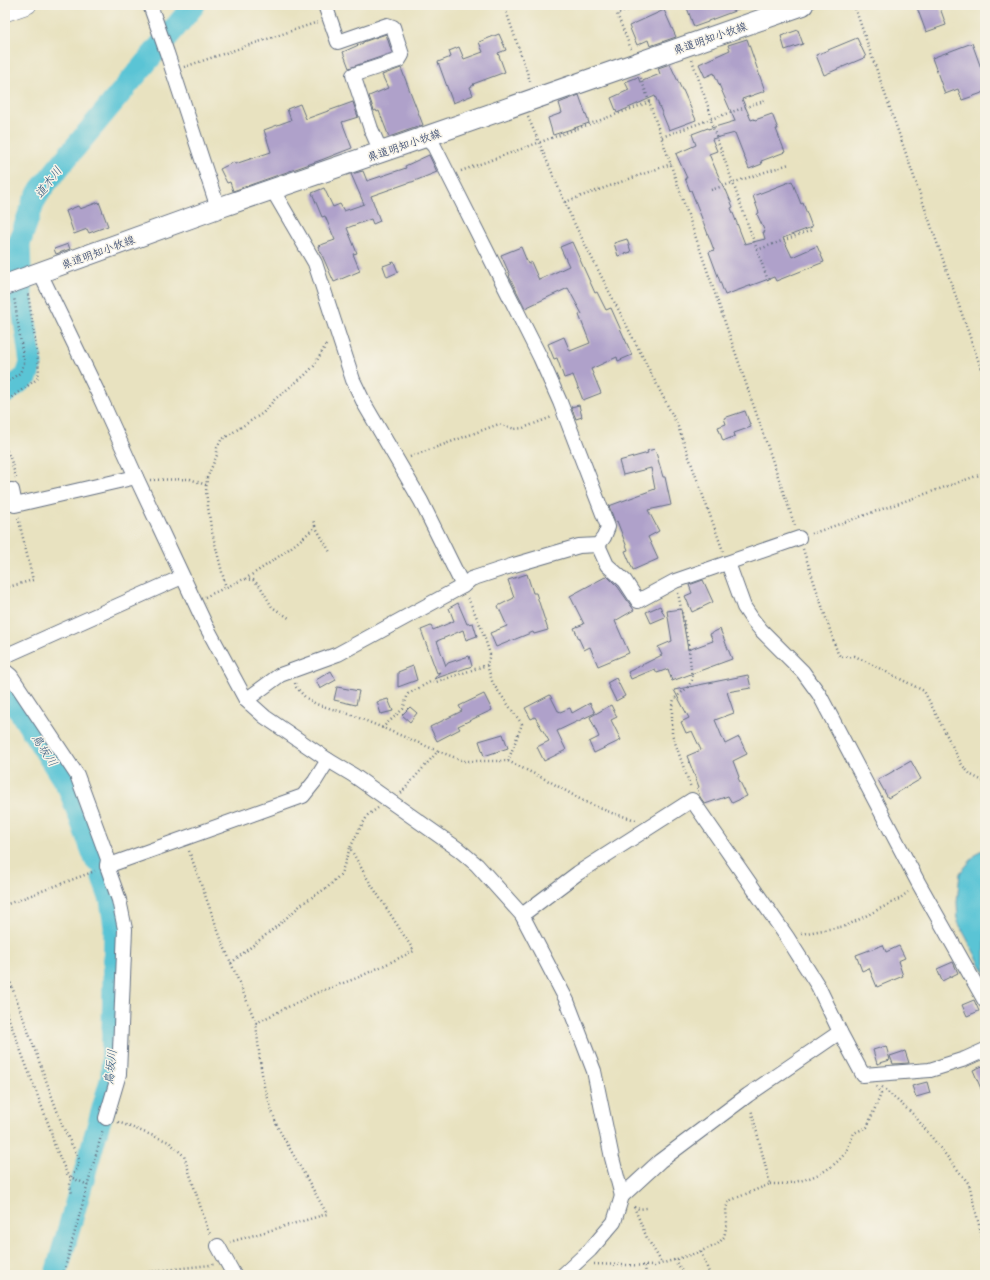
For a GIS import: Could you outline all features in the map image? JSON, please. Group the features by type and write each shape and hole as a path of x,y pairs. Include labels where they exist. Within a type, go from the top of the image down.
{"main road":[{"name":"県道明知小牧線","path":"21,280 272,189 426,138 803,5"}],"street":[{"path":"5,13 28,5"},
{"path":"150,5 218,208"},
{"path":"321,10 338,42 387,25 393,27 402,55 399,60 352,75 370,129 380,152"},
{"path":"426,138 434,146 540,357 564,413 608,527 604,537 598,545"},
{"path":"272,189 315,263 353,380 365,405 421,501 463,586"},
{"path":"21,280 98,393 182,578 222,657 246,700 265,717 352,775 458,849 477,865 522,915 567,1001 594,1072 612,1158 622,1196"},
{"path":"9,491 15,505 136,479"},
{"path":"598,545 607,565 625,581 638,601 675,581 799,538"},
{"path":"246,700 280,674 338,654 463,586 471,579 579,546 598,545"},
{"path":"728,563 744,607 761,630 803,672 819,694 919,884 985,1001"},
{"path":"5,656 182,578"},
{"path":"5,671 10,676 77,775 108,859 107,866 119,900 125,929 119,1074 106,1118"},
{"path":"107,866 303,796 315,781 328,760"},
{"path":"522,915 578,873 692,800 787,937 818,986 863,1075 930,1070 965,1059 985,1050"},
{"path":"563,1275 590,1250 614,1222 622,1196 660,1161 748,1095 840,1032"},
{"path":"218,1246 234,1275"}],"path":[{"path":"504,5 540,143 572,219 677,424 728,563"},
{"path":"641,5 617,14 650,102 838,654 841,657 855,656 924,691 962,765 971,775 985,782"},
{"path":"854,5 985,380"},
{"path":"173,70 319,21 321,10"},
{"path":"687,46 710,112 712,125 769,283"},
{"path":"662,137 767,100"},
{"path":"448,175 650,102"},
{"path":"565,202 671,164"},
{"path":"711,190 789,164"},
{"path":"757,250 812,230"},
{"path":"5,383 20,373 24,363 21,280"},
{"path":"5,402 37,379 39,372 27,288 21,280"},
{"path":"226,588 211,528 206,492 207,478 217,456 217,448 221,440 262,413 275,399 314,366 336,326"},
{"path":"397,461 499,424 516,429 523,428 564,413"},
{"path":"5,447 11,460 16,479 16,486 9,491"},
{"path":"799,538 985,473"},
{"path":"136,479 190,479 206,485"},
{"path":"5,588 34,580 15,505"},
{"path":"313,520 330,552"},
{"path":"194,602 226,588 261,569 295,546 316,526"},
{"path":"244,579 253,580 260,586 272,607 289,618"},
{"path":"675,581 689,648 692,680 688,687 674,699 672,707 672,734 693,793 692,800"},
{"path":"463,586 481,627 490,654 487,665 493,684 522,724 508,761"},
{"path":"382,728 403,709 408,694 418,688 430,682 436,682 487,665"},
{"path":"290,671 296,687 305,697 316,704 352,714 382,728 464,761 508,761 549,781 585,802 636,821 656,822"},
{"path":"231,963 282,922 302,903 328,887 341,874 350,848 368,815 399,794 438,751"},
{"path":"64,1275 87,1184 106,1118 169,1142 184,1156 208,1230 218,1246 327,1214 277,1126 264,1086 256,1023 231,963 185,839"},
{"path":"256,1023 316,994 357,978 414,951 367,878 350,848"},
{"path":"5,905 107,866"},
{"path":"787,937 846,926 899,899 919,884"},
{"path":"5,968 63,1127 79,1159 77,1169 71,1177 70,1185 72,1194"},
{"path":"5,1009 51,1131 54,1144 68,1176 87,1184"},
{"path":"576,1263 654,1266 701,1252 717,1245 724,1237 727,1224 726,1208 729,1201 770,1184 781,1185 807,1179 823,1172 836,1163 845,1152 854,1133 867,1127 881,1094 867,1074"},
{"path":"867,1074 914,1116 969,1184 985,1249"},
{"path":"748,1095 770,1184"},
{"path":"634,1207 647,1238 662,1263"},
{"path":"701,1252 710,1275"},
{"path":"121,1275 210,1265 225,1259"},
{"path":"674,1260 686,1275"},
{"path":"645,1266 646,1275"},
{"path":"157,1271 158,1275"}],"water":[{"path":"985,849 985,973 958,922 957,902 960,873 978,852"}],"building":[{"path":"686,5 748,5 748,6 694,27"},
{"path":"916,5 939,5 946,25 926,32"},
{"path":"664,10 676,37 650,46 648,40 637,45 629,26"},
{"path":"798,30 803,44 785,50 781,36"},
{"path":"386,34 392,53 349,68 343,52 363,42"},
{"path":"499,34 506,50 498,53 505,72 473,84 474,85 470,87 473,95 453,103 438,62 451,57 449,51 459,47 464,59 483,52 479,42"},
{"path":"857,38 866,57 824,75 816,55"},
{"path":"747,39 765,91 742,99 751,120 772,114 785,152 761,161 762,164 749,169 735,133 712,139 717,151 709,154 733,207 731,208 745,244 765,239 763,232 765,232 757,214 759,213 753,196 792,181 801,204 803,203 812,227 783,238 792,257 817,246 824,262 776,281 774,277 725,295 709,252 714,250 685,178 687,178 676,154 696,145 692,134 735,121 714,73 705,77 699,64 730,50 728,45"},
{"path":"972,43 981,68 985,66 985,92 962,100 958,89 945,94 932,58"},
{"path":"670,64 696,120 669,130 655,96 617,113 611,98 629,90 625,82 638,77 640,82 660,74 658,68"},
{"path":"401,68 423,125 389,137 379,111 374,111 369,96 388,88 382,75"},
{"path":"579,95 589,123 553,135 548,118 562,113 559,103"},
{"path":"353,102 358,117 342,122 352,148 233,191 230,182 227,183 220,169 234,162 235,164 271,152 264,130 291,120 287,109 300,104 306,119"},
{"path":"429,155 437,172 371,196 380,221 373,224 371,219 347,228 357,253 353,254 360,271 334,282 318,246 335,240 325,216 322,217 312,193 324,188 333,207 340,204 344,211 364,204 351,174 363,171 367,181 406,168 405,166"},
{"path":"99,202 108,226 89,233 87,229 74,234 66,211 78,206 80,209"},
{"path":"627,239 631,252 618,256 614,243"},
{"path":"572,242 595,293 597,292 606,310 611,308 632,355 618,361 617,357 591,369 601,393 583,400 573,375 564,378 557,358 554,359 548,344 564,337 570,351 590,343 579,315 582,314 568,288 525,308 509,276 510,275 501,255 521,247 528,264 531,262 539,280 569,266 560,247"},
{"path":"68,244 70,249 56,254 54,249"},
{"path":"394,262 398,272 387,277 383,266"},
{"path":"579,405 582,417 576,419 571,407"},
{"path":"745,411 751,427 734,433 735,436 723,441 718,427 726,424 724,418"},
{"path":"655,449 663,477 665,477 671,505 648,510 659,531 648,537 658,559 633,570 625,551 628,550 617,521 615,522 609,506 655,489 651,468 623,475 619,461 648,453 647,451"},
{"path":"527,574 533,593 536,593 548,630 534,634 533,632 496,647 490,633 507,626 498,606 514,598 508,580"},
{"path":"607,576 618,587 634,610 615,621 629,653 598,666 590,647 584,650 574,628 584,624 570,596"},
{"path":"703,580 713,602 692,612 685,596 692,593 689,585"},
{"path":"458,603 467,624 473,623 477,636 466,640 463,630 437,641 446,666 448,663 469,656 472,666 434,679 440,672 437,673 421,630 431,626 433,630 454,621 449,608"},
{"path":"660,606 665,617 651,623 646,612"},
{"path":"681,609 688,650 713,641 710,634 720,629 732,659 672,681 668,669 657,673 655,669 631,679 628,672 662,655 658,647 672,641 667,611"},
{"path":"413,666 417,680 398,687 398,672"},
{"path":"331,671 336,680 320,689 316,680"},
{"path":"748,675 751,688 727,692 734,713 715,720 725,744 739,737 747,754 733,761 739,777 738,778 747,796 732,803 728,796 705,804 700,797 697,788 699,787 687,756 701,750 692,731 686,733 681,722 689,718 674,690"},
{"path":"616,678 625,696 616,701 607,683"},
{"path":"337,687 359,691 356,705 334,700"},
{"path":"484,694 492,710 458,726 460,729 437,741 430,727 462,711 459,706"},
{"path":"550,695 558,711 560,712 570,708 572,713 590,703 595,713 557,731 566,750 544,761 537,747 549,741 535,717 531,719 525,708"},
{"path":"388,699 393,711 381,714 377,702"},
{"path":"611,705 617,717 611,720 621,740 594,753 589,742 599,737 590,717"},
{"path":"410,707 417,713 410,722 402,715"},
{"path":"503,734 508,748 484,756 479,741"},
{"path":"911,761 921,779 888,798 878,780"},
{"path":"883,945 886,952 899,946 905,958 898,961 903,976 877,987 869,968 862,971 856,955"},
{"path":"953,962 958,973 942,981 937,969"},
{"path":"974,1000 979,1011 967,1016 962,1005"},
{"path":"886,1046 890,1060 877,1064 873,1050"},
{"path":"905,1051 909,1063 893,1064 890,1056"},
{"path":"985,1065 985,1098 973,1070"},
{"path":"927,1082 930,1093 916,1097 912,1086"}],"waterway":[{"name":"道木川","path":"5,393 27,376 31,363 21,295 19,244 33,203 41,189 194,5"},
{"name":"鳥坂川","path":"5,688 69,788 96,860"},
{"name":"鳥坂川","path":"56,1274 112,1077 115,927 111,900 103,878"}]}
